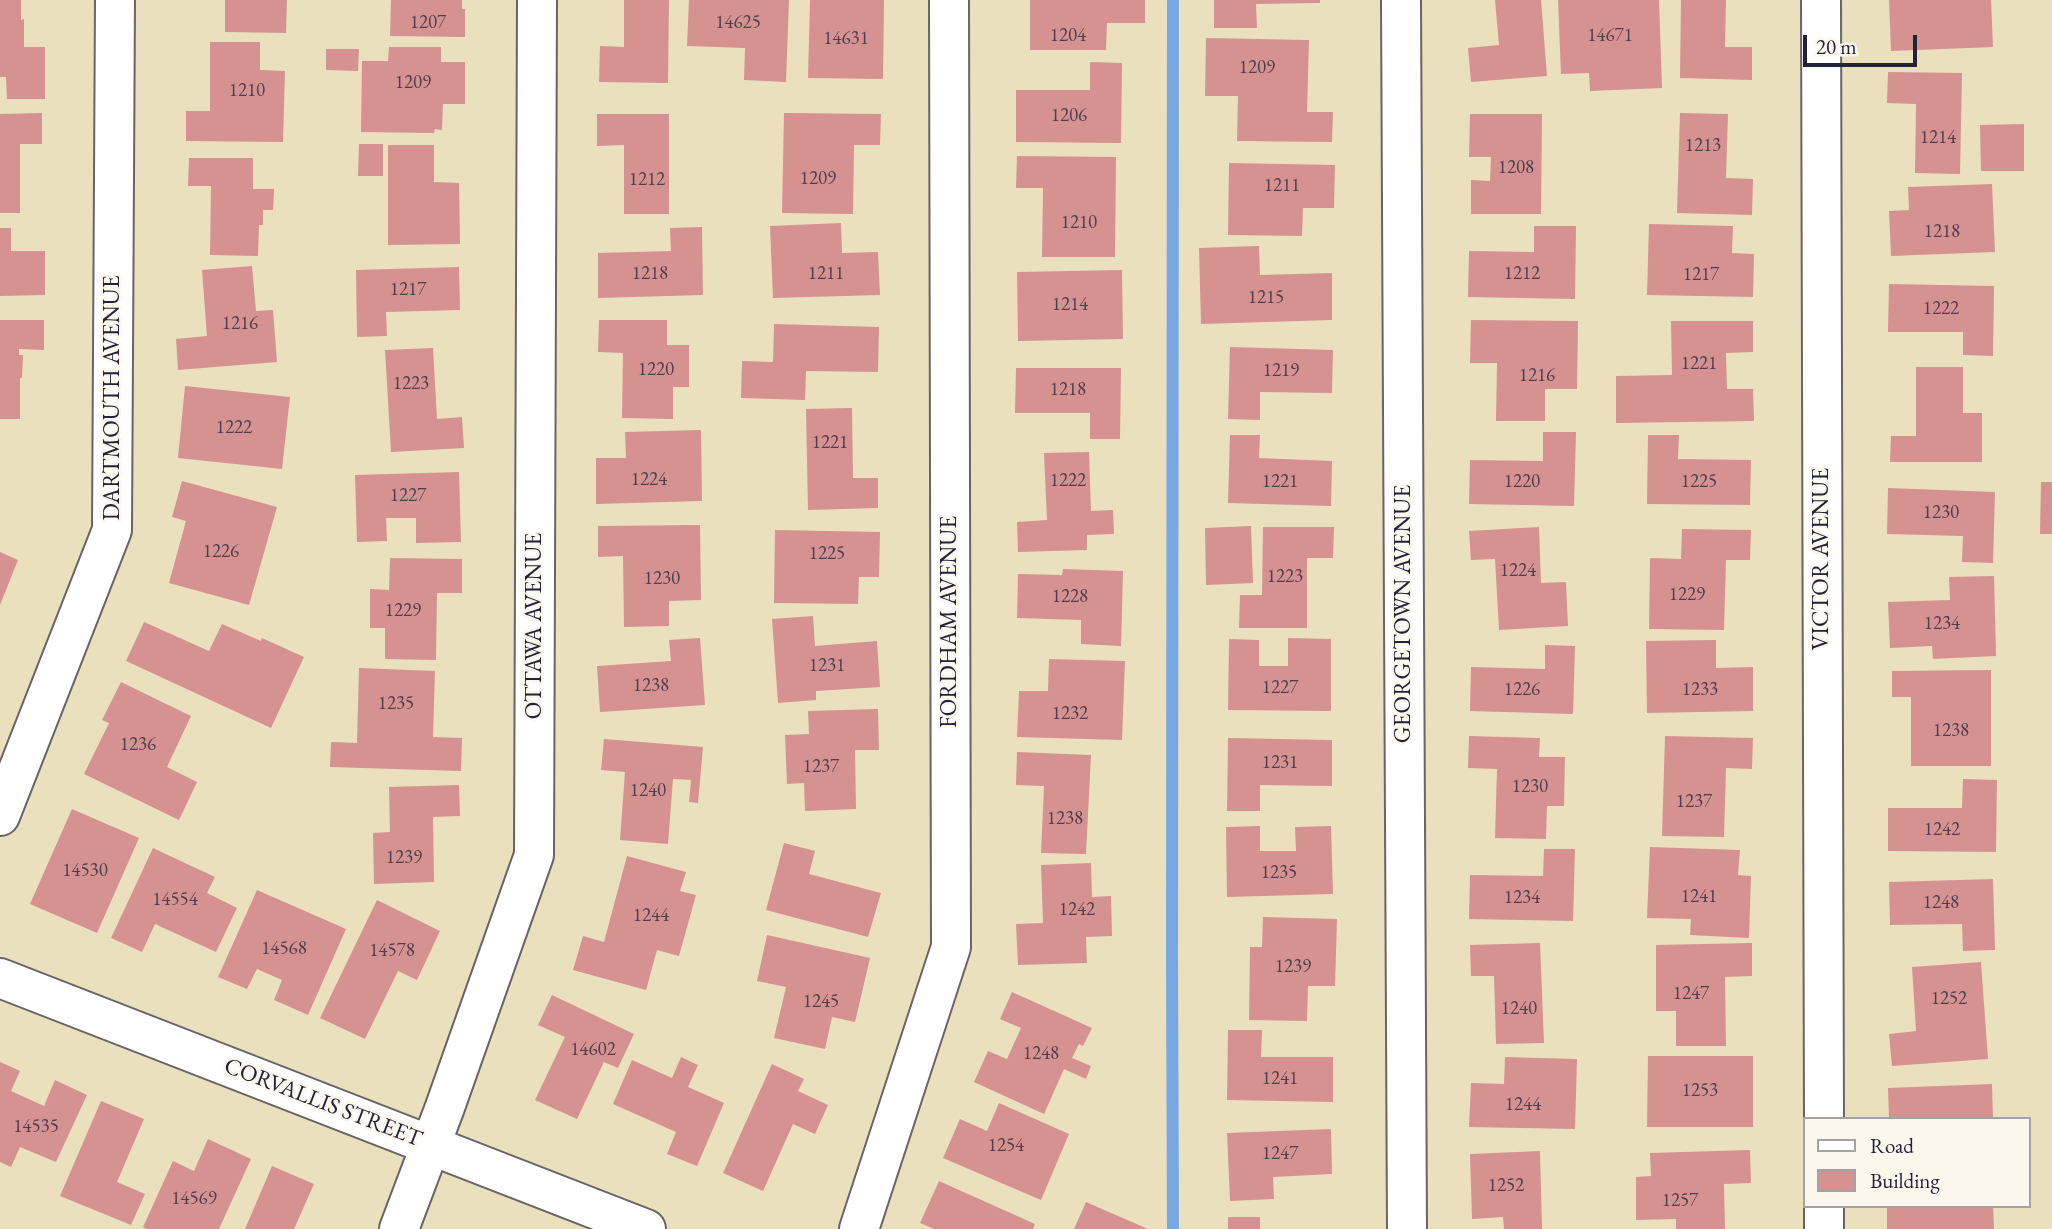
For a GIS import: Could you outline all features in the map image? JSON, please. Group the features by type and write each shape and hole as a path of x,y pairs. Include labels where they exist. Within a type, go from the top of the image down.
{"street":[{"name":"DARTMOUTH AVENUE","path":"0,816 112,530 115,0"},
{"name":"OTTAWA AVENUE","path":"399,1229 534,855 537,0"},
{"name":"FORDHAM AVENUE","path":"859,1229 951,947 949,0"},
{"name":"GEORGETOWN AVENUE","path":"1401,0 1407,1229"},
{"name":"VICTOR AVENUE","path":"1821,0 1824,1117"},
{"name":"CORVALLIS STREET","path":"0,978 646,1229"},
{"path":"1824,1208 1824,1229"}],"building":[{"path":"0,0 21,0 24,47 45,47 45,99 7,99 6,77 0,77"},
{"path":"225,0 287,0 286,33 225,32"},
{"path":"391,0 462,0 462,9 465,9 465,37 390,36"},
{"path":"624,0 669,0 668,83 599,82 600,46 624,47"},
{"path":"689,0 789,0 786,82 744,80 745,48 687,46"},
{"path":"810,0 884,0 883,79 808,78"},
{"path":"1030,0 1145,0 1145,23 1107,23 1106,50 1030,50"},
{"path":"1214,0 1320,0 1320,3 1256,4 1257,28 1214,28"},
{"path":"1495,0 1541,0 1547,76 1471,82 1468,48 1499,45"},
{"path":"1558,0 1659,0 1662,88 1590,91 1589,73 1561,74"},
{"path":"1681,0 1726,0 1725,47 1752,47 1752,80 1680,78"},
{"path":"1889,0 1991,0 1993,47 1891,51"},
{"path":"1206,38 1309,40 1307,112 1333,112 1332,142 1237,141 1238,96 1205,96"},
{"path":"210,42 260,42 260,70 285,71 283,142 186,141 186,111 210,111"},
{"path":"389,47 441,47 441,62 465,62 465,104 443,104 442,130 435,129 434,133 361,132 362,61 388,61"},
{"path":"326,49 359,49 358,71 326,70"},
{"path":"1090,62 1122,63 1121,143 1016,142 1016,90 1090,90"},
{"path":"1888,72 1962,73 1960,174 1915,173 1916,104 1887,103"},
{"path":"42,113 42,144 20,144 20,213 0,213 0,114"},
{"path":"784,113 881,114 880,145 854,145 853,214 782,213"},
{"path":"1680,113 1728,114 1726,178 1753,179 1752,215 1677,213"},
{"path":"597,114 669,114 669,214 624,214 624,145 597,146"},
{"path":"1470,114 1542,114 1541,214 1471,214 1471,180 1490,181 1491,157 1469,157"},
{"path":"2024,124 2024,171 1981,171 1980,125"},
{"path":"359,144 383,144 383,176 358,176"},
{"path":"388,145 434,145 434,182 459,183 460,244 388,245"},
{"path":"1017,156 1116,157 1115,257 1042,257 1043,188 1016,188"},
{"path":"189,158 253,158 253,189 274,189 273,210 263,210 263,225 259,225 258,256 210,255 211,186 188,186"},
{"path":"1229,163 1335,165 1334,208 1303,208 1302,236 1228,235"},
{"path":"1992,184 1995,252 1891,256 1889,211 1909,210 1908,187"},
{"path":"841,223 842,253 878,252 880,295 773,298 770,226"},
{"path":"1649,224 1733,226 1732,253 1754,254 1753,297 1647,295"},
{"path":"1534,226 1576,226 1575,299 1468,297 1469,251 1534,252"},
{"path":"702,227 703,295 598,298 598,253 671,251 670,228"},
{"path":"0,228 11,228 11,251 45,251 45,295 0,296"},
{"path":"1259,246 1260,275 1332,273 1332,320 1201,324 1199,248"},
{"path":"252,266 256,311 273,310 277,362 178,370 176,339 207,336 202,270"},
{"path":"459,267 460,310 386,312 387,336 357,337 356,270"},
{"path":"1122,270 1123,339 1018,341 1017,272"},
{"path":"1889,284 1994,286 1993,356 1963,355 1963,332 1888,332"},
{"path":"0,320 44,320 44,350 19,349 19,355 23,355 20,419 0,419"},
{"path":"599,320 667,320 667,345 689,345 689,387 673,387 673,419 622,418 623,353 598,352"},
{"path":"1471,320 1578,321 1577,389 1545,389 1545,421 1496,421 1497,363 1470,363"},
{"path":"1671,321 1753,321 1753,352 1726,353 1727,389 1753,389 1754,421 1616,423 1616,376 1672,375"},
{"path":"774,324 879,327 878,372 806,371 805,400 741,398 742,361 773,362"},
{"path":"1230,347 1333,350 1332,393 1260,392 1260,420 1228,419"},
{"path":"433,348 437,419 462,417 464,448 391,452 385,350"},
{"path":"1916,367 1963,367 1963,413 1982,413 1982,462 1890,462 1891,436 1916,436"},
{"path":"1016,368 1121,368 1120,439 1090,439 1090,413 1015,413"},
{"path":"185,386 290,397 282,469 178,458"},
{"path":"852,408 853,478 878,478 878,508 808,510 806,409"},
{"path":"701,430 702,501 596,504 596,458 626,458 625,432"},
{"path":"1543,432 1576,432 1574,506 1469,504 1470,460 1543,461"},
{"path":"1230,435 1260,435 1259,458 1332,461 1331,506 1228,503"},
{"path":"1648,435 1679,435 1678,459 1751,460 1750,505 1647,504"},
{"path":"1089,452 1091,511 1113,510 1114,534 1087,535 1087,550 1018,552 1017,522 1047,520 1044,453"},
{"path":"459,472 461,542 416,543 416,518 386,518 387,541 357,542 355,475"},
{"path":"182,481 277,507 249,605 169,583 186,521 172,517"},
{"path":"2041,482 2052,482 2052,534 2040,534"},
{"path":"1888,488 1995,492 1993,563 1962,562 1963,536 1887,534"},
{"path":"700,525 701,600 669,601 669,626 624,627 623,556 598,557 598,526"},
{"path":"1251,526 1253,583 1206,585 1205,528"},
{"path":"1263,527 1334,527 1333,558 1307,558 1307,628 1239,628 1240,595 1262,595"},
{"path":"1539,527 1541,583 1566,582 1568,626 1499,630 1495,559 1471,560 1469,531"},
{"path":"1682,529 1751,530 1750,560 1726,560 1724,630 1649,629 1650,558 1681,559"},
{"path":"775,530 880,532 879,577 859,577 858,604 774,603"},
{"path":"0,552 18,560 0,605"},
{"path":"390,558 462,559 462,593 437,593 436,660 385,659 385,628 370,628 370,589 389,590"},
{"path":"1063,569 1123,571 1121,646 1081,644 1081,620 1017,618 1018,574 1062,575"},
{"path":"1994,576 1996,656 1933,659 1932,646 1890,648 1888,602 1950,600 1949,577"},
{"path":"813,616 815,646 877,641 880,687 816,691 816,700 778,703 772,619"},
{"path":"144,622 209,651 222,624 304,657 271,728 126,661"},
{"path":"700,638 705,705 600,712 597,666 671,661 669,640"},
{"path":"1288,638 1331,639 1331,711 1228,710 1229,639 1259,640 1259,666 1288,666"},
{"path":"1716,640 1716,668 1753,667 1753,711 1647,713 1646,641"},
{"path":"1545,645 1575,646 1573,714 1470,711 1471,667 1545,669"},
{"path":"1049,659 1125,661 1122,740 1017,737 1019,691 1048,691"},
{"path":"359,668 435,671 433,737 462,738 461,771 330,767 331,742 357,743"},
{"path":"1991,670 1991,766 1911,766 1911,697 1892,697 1892,671"},
{"path":"121,682 191,716 167,767 197,782 179,820 84,774 109,723 102,720"},
{"path":"878,709 879,750 855,750 856,809 805,811 804,783 787,784 785,735 809,734 808,711"},
{"path":"1469,736 1540,738 1539,757 1565,757 1564,806 1547,806 1546,839 1495,838 1497,769 1468,768"},
{"path":"1665,736 1753,738 1752,769 1726,768 1724,837 1662,836"},
{"path":"1228,738 1332,740 1332,786 1260,785 1260,811 1227,811"},
{"path":"604,739 703,747 698,803 689,802 691,780 673,779 668,844 620,840 625,772 601,770"},
{"path":"1017,752 1091,755 1086,854 1041,853 1044,786 1016,785"},
{"path":"1963,779 1997,780 1996,852 1888,851 1888,808 1962,808"},
{"path":"459,785 460,816 433,817 434,882 374,884 373,833 390,832 389,787"},
{"path":"72,809 139,838 97,933 30,904"},
{"path":"1260,826 1260,851 1296,851 1295,827 1331,826 1333,894 1227,897 1226,827"},
{"path":"784,843 815,851 809,874 881,893 868,937 766,910"},
{"path":"1650,847 1740,850 1738,875 1751,876 1749,938 1690,935 1691,919 1647,918"},
{"path":"153,848 215,877 207,893 237,908 216,952 155,924 142,952 111,938"},
{"path":"1544,849 1575,849 1573,921 1469,919 1470,875 1543,876"},
{"path":"627,856 686,872 680,891 696,895 679,956 657,950 646,990 573,970 583,936 604,942"},
{"path":"1091,863 1092,897 1111,896 1112,936 1086,937 1087,963 1018,965 1016,924 1043,923 1041,865"},
{"path":"1993,879 1995,950 1963,951 1962,924 1890,925 1889,882"},
{"path":"257,890 346,929 308,1015 274,1000 282,980 257,969 247,989 218,977"},
{"path":"377,900 440,931 417,980 398,971 365,1039 320,1018"},
{"path":"1263,917 1337,919 1335,986 1308,986 1307,1021 1249,1020 1250,947 1262,947"},
{"path":"767,935 870,958 855,1022 832,1017 825,1049 774,1038 786,987 757,981"},
{"path":"1540,943 1544,1043 1496,1044 1494,976 1471,976 1470,945"},
{"path":"1752,943 1752,976 1725,977 1726,1046 1676,1046 1676,1011 1656,1011 1656,945"},
{"path":"1981,962 1988,1059 1892,1066 1889,1034 1916,1031 1912,967"},
{"path":"1012,992 1092,1028 1083,1046 1079,1044 1072,1058 1091,1066 1086,1079 1064,1069 1044,1114 974,1082 988,1051 1007,1059 1021,1028 1000,1019"},
{"path":"552,995 634,1034 618,1068 604,1062 577,1119 535,1100 565,1037 538,1025"},
{"path":"1228,1030 1262,1030 1261,1057 1333,1057 1333,1102 1227,1100"},
{"path":"1648,1056 1753,1056 1753,1127 1647,1127"},
{"path":"681,1057 698,1065 688,1087 724,1103 697,1166 667,1154 676,1132 613,1104 632,1060 672,1078"},
{"path":"1505,1057 1577,1059 1575,1129 1469,1127 1471,1083 1504,1084"},
{"path":"0,1062 20,1071 11,1091 44,1106 55,1080 87,1095 56,1162 20,1147 11,1167 0,1162"},
{"path":"772,1064 804,1079 798,1091 828,1105 815,1134 793,1124 763,1191 723,1173"},
{"path":"1992,1084 1993,1117 1889,1117 1888,1088"},
{"path":"101,1101 144,1119 117,1182 145,1194 131,1225 60,1196"},
{"path":"999,1103 1069,1134 1041,1200 943,1158 960,1119 987,1131"},
{"path":"1331,1129 1332,1174 1273,1177 1274,1199 1230,1201 1227,1133"},
{"path":"208,1139 251,1159 219,1229 143,1227 173,1161 194,1171"},
{"path":"1750,1150 1751,1183 1724,1184 1725,1229 1676,1229 1676,1219 1636,1220 1636,1177 1651,1176 1650,1153"},
{"path":"1540,1151 1542,1229 1504,1229 1503,1217 1472,1219 1470,1154"},
{"path":"272,1166 314,1184 294,1229 245,1229"},
{"path":"939,1181 1035,1224 1033,1229 934,1229 920,1223"},
{"path":"1086,1202 1148,1229 1074,1229"},
{"path":"1887,1208 1993,1208 1994,1229 1887,1229"},
{"path":"1228,1217 1260,1217 1260,1229 1228,1229"}],"waterway":[{"path":"1173,0 1173,1229"}]}
